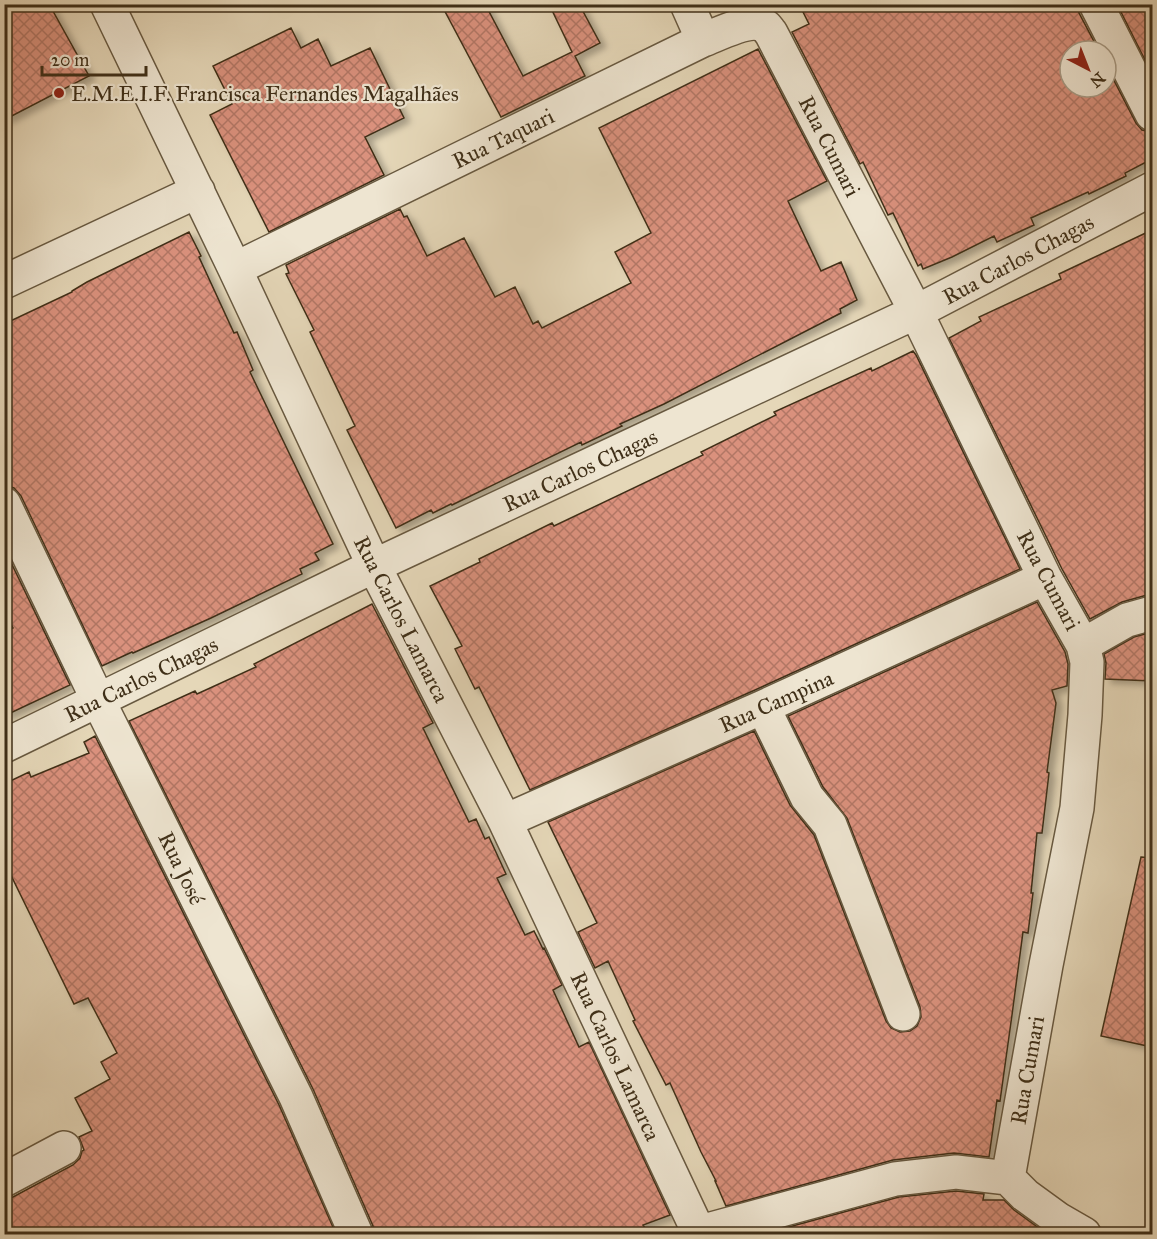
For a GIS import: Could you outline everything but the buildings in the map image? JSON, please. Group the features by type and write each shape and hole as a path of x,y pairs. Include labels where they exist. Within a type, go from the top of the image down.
{"street":[{"name":"Rua Carlos Lamarca","path":"107,4 198,191 374,566 505,821 696,1234"},
{"path":"687,4 703,40"},
{"path":"1096,4 1152,114"},
{"name":"Rua Taquari","path":"235,269 703,40 748,23 766,26 771,33"},
{"name":"Rua Cumari","path":"771,33 916,312 1045,578 1083,645 1087,662 1077,808 1008,1178"},
{"name":"Rua Carlos Chagas","path":"4,746 374,566 916,312 1152,189"},
{"path":"4,282 198,191"},
{"name":"Rua José","path":"4,504 98,700 296,1096 356,1234"},
{"name":"Rua Campina","path":"505,821 763,707 1045,578"},
{"path":"1083,645 1127,620 1152,613"},
{"path":"763,707 807,797 830,825 903,1014"},
{"path":"4,1180 64,1148"},
{"path":"696,1234 895,1179 956,1172 1008,1178 1025,1195 1058,1219 1084,1234"}],"place":[{"name":"E.M.E.I.F. Francisca Fernandes Magalhães","path":"59,93"}]}
